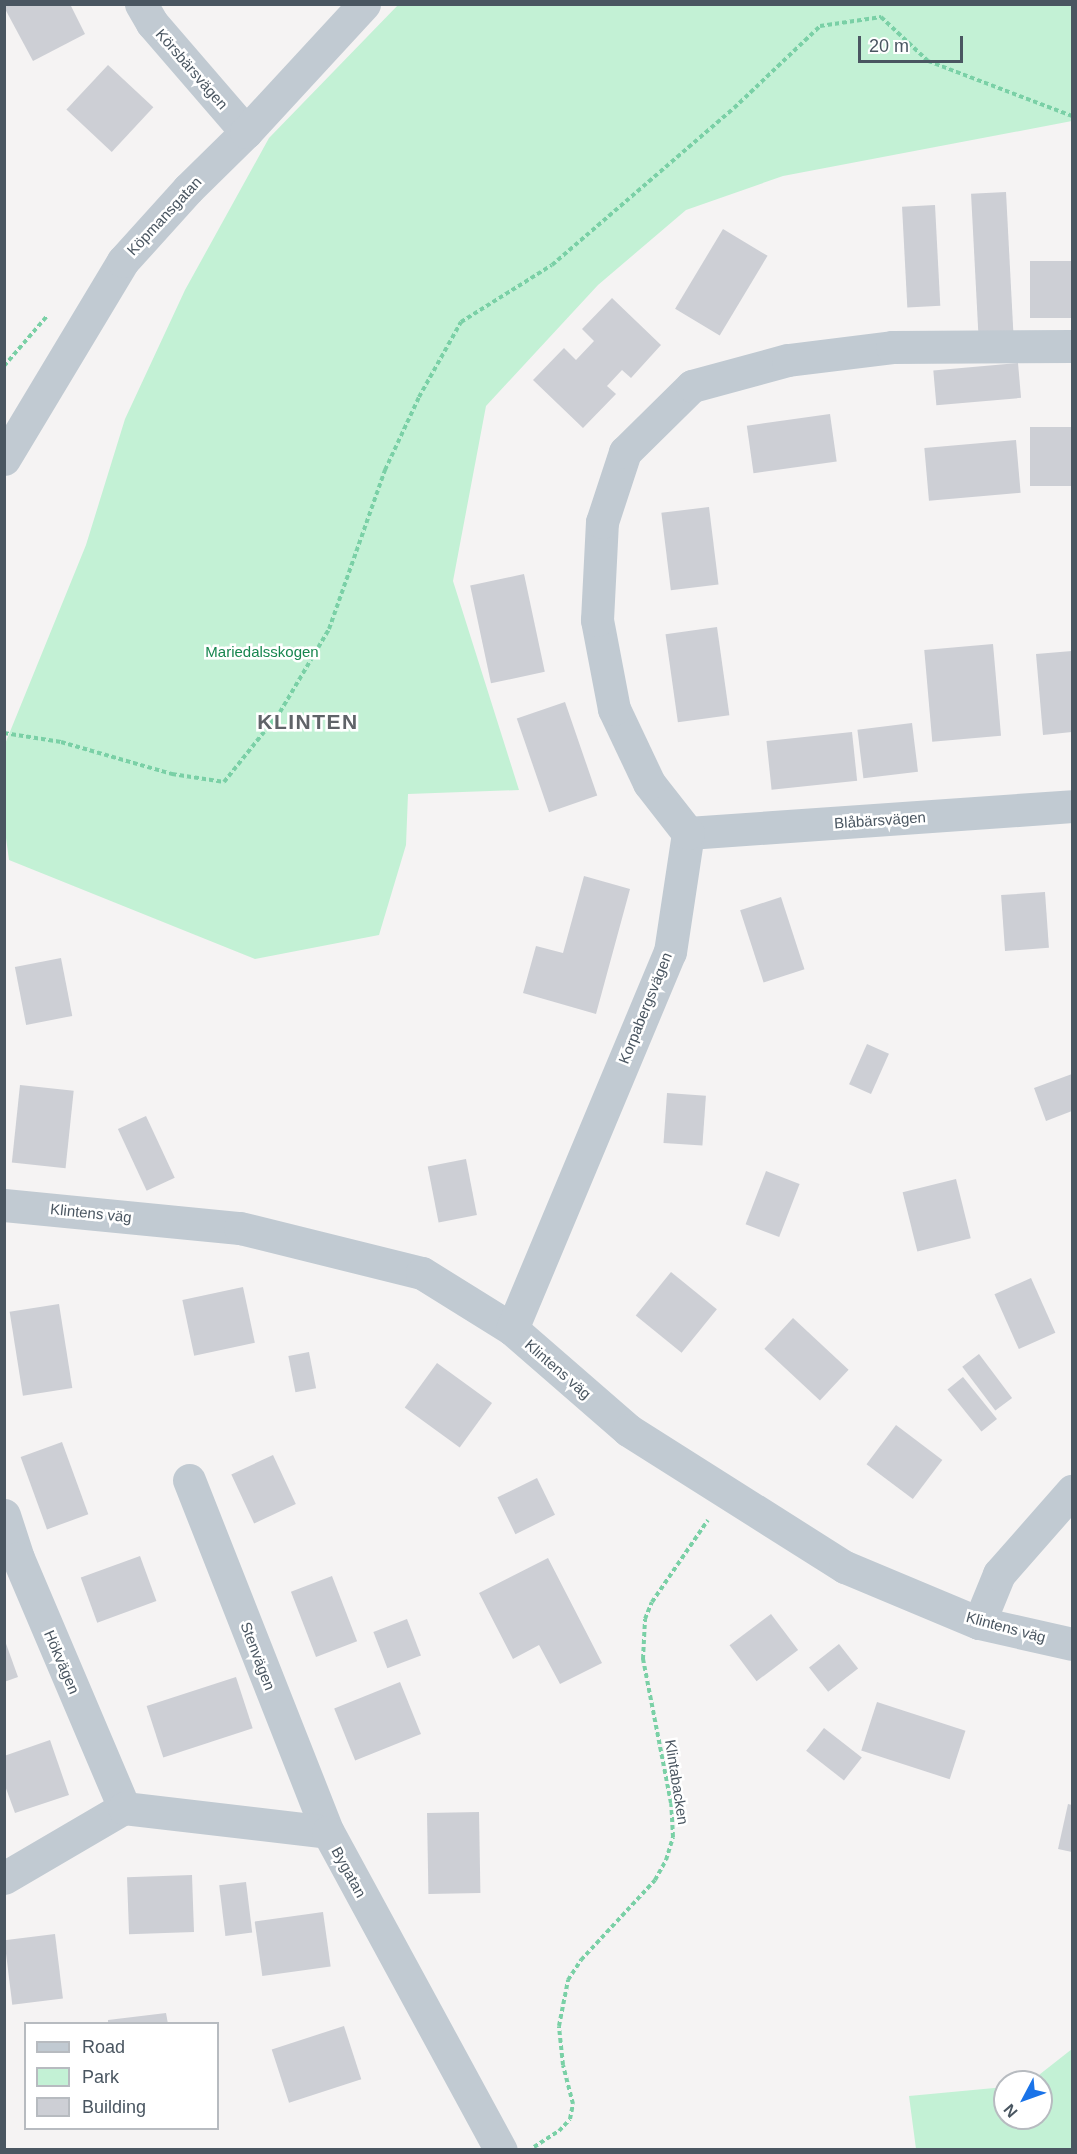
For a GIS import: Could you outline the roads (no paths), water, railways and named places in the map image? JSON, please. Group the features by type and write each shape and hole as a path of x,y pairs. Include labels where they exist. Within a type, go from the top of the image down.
{"street":[{"name":"Körsbärsvägen","path":"141,4 152,23 246,132"},
{"name":"Köpmansgatan","path":"4,459 123,261 188,189 246,132 364,4"},
{"path":"688,833 649,783 614,709 597,620 602,522 626,452 692,386 788,360 892,347 1072,346"},
{"name":"Blåbärsvägen","path":"688,833 1072,806"},
{"name":"Korpabergsvägen","path":"512,1329 670,951 688,833"},
{"name":"Klintens väg","path":"4,1205 240,1227 422,1273 512,1329 628,1430 845,1567 979,1623 1072,1644"},
{"name":"Stenvägen","path":"189,1480 328,1832"},
{"path":"979,1623 999,1574 1072,1491"},
{"name":"Hökvägen","path":"4,1515 11,1558 124,1808"},
{"path":"4,1878 124,1808"},
{"name":"Bygatan","path":"124,1808 328,1832 501,2150"}],"district":[{"name":"KLINTEN","path":"308,722"}],"park label":[{"name":"Mariedalsskogen","path":"262,652"}]}
